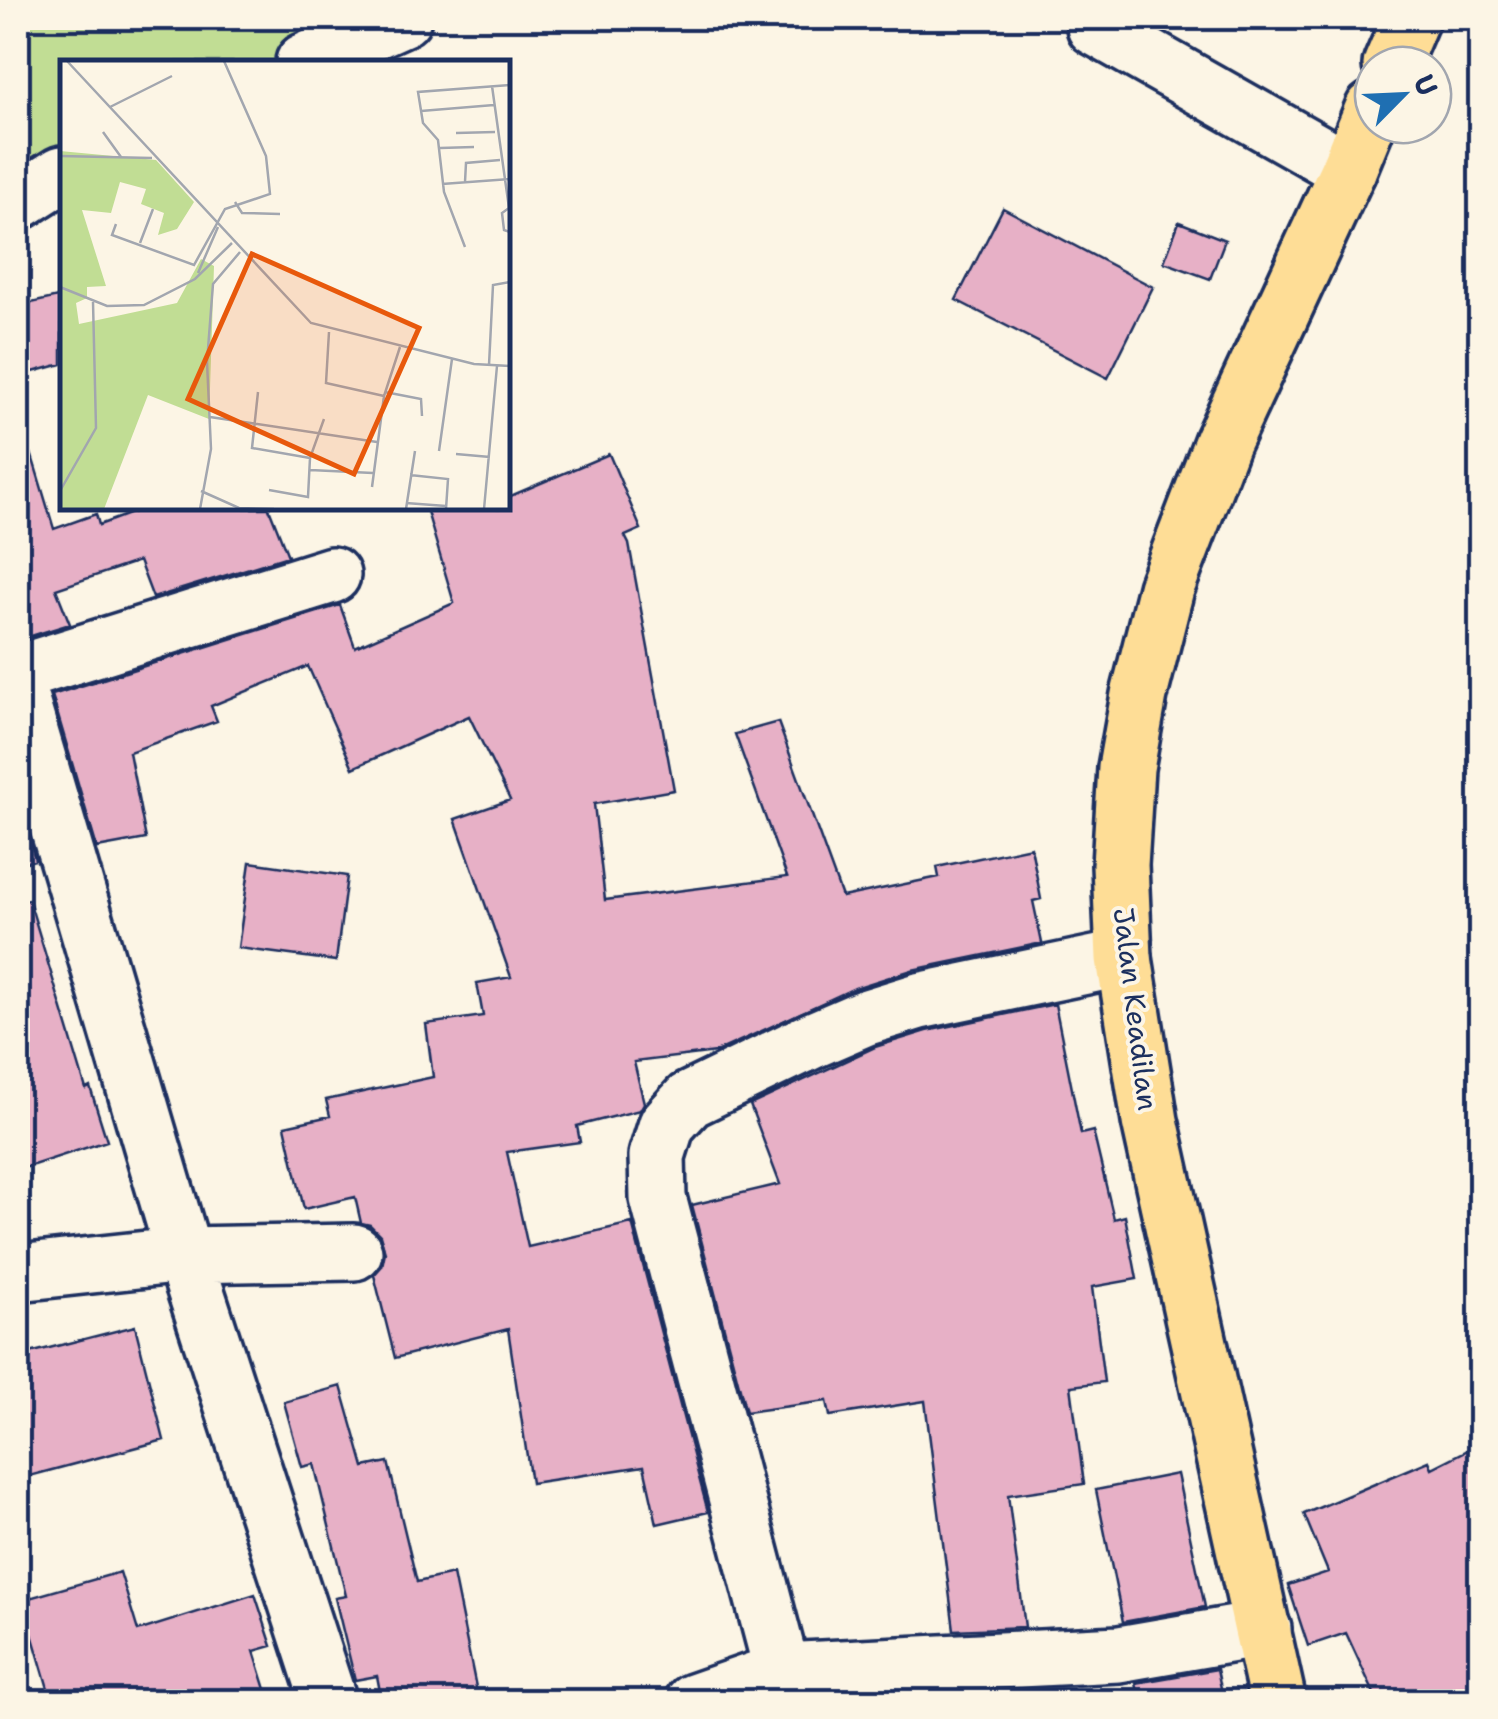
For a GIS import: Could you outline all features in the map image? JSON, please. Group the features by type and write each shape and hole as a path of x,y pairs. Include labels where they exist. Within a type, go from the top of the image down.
{"main road":[{"path":"1400,45 1411,18"},
{"name":"Jalan Keadilan","path":"1278,1702 1150,1122 1124,958 1120,865 1126,768 1139,695 1166,588 1222,442 1358,145"}],"street":[{"path":"1095,26 1348,170"},
{"path":"311,60 402,33"},
{"path":"18,202 60,175"},
{"path":"18,673 332,576"},
{"path":"18,691 184,1255 329,1702"},
{"path":"810,1680 658,1198 656,1156 667,1124 689,1100 864,1018 918,1001 1124,958"},
{"path":"18,1273 184,1255 354,1252"},
{"path":"693,1702 810,1680 1119,1654 1263,1629"}],"green space":[{"path":"18,18 400,18 313,60 60,60 60,185 18,207"}],"building":[{"path":"1003,208 1153,287 1108,378 956,300"},
{"path":"1179,222 1225,240 1210,279 1164,262"},
{"path":"60,296 60,365 18,376 18,306"},
{"path":"29,446 54,529 96,514 99,525 140,510 270,510 288,556 153,598 139,561 56,589 70,624 18,640 18,448"},
{"path":"609,454 641,529 625,536 674,790 594,804 605,900 787,877 735,734 778,722 842,897 939,877 937,867 1031,847 1041,899 1033,901 1042,943 912,970 855,988 716,1052 634,1062 644,1103 640,1110 577,1126 580,1142 507,1152 528,1247 632,1223 708,1512 657,1524 644,1466 531,1483 508,1329 395,1358 374,1275 382,1266 385,1252 380,1235 370,1225 361,1223 355,1197 304,1209 285,1126 330,1116 326,1100 433,1077 426,1024 483,1016 477,983 511,977 455,819 510,800 469,716 353,768 308,666 211,706 217,721 129,752 146,839 97,848 52,695 340,605 355,647 454,603 427,510 510,510 510,496"},
{"path":"18,800 35,860 18,864"},
{"path":"250,862 347,876 336,961 238,948"},
{"path":"29,900 86,1089 90,1087 107,1141 18,1170 18,902"},
{"path":"1055,1004 1081,1134 1093,1131 1114,1219 1125,1216 1137,1279 1092,1287 1104,1382 1071,1386 1084,1484 1008,1495 1025,1627 954,1630 925,1401 830,1416 827,1401 746,1412 692,1205 780,1184 750,1105 875,1047 927,1031"},
{"path":"135,1326 164,1440 18,1479 18,1356"},
{"path":"341,1386 364,1467 388,1462 417,1582 453,1574 479,1702 382,1702 377,1676 355,1680 335,1598 346,1596 314,1464 302,1467 284,1402"},
{"path":"1468,1450 1480,1475 1480,1702 1378,1702 1346,1633 1308,1646 1288,1585 1328,1572 1304,1514 1429,1461 1432,1468"},
{"path":"1177,1474 1205,1607 1123,1622 1096,1490"},
{"path":"120,1572 138,1631 255,1594 272,1646 254,1651 270,1702 52,1702 22,1600"},
{"path":"1217,1669 1222,1693 1140,1702 1136,1683"},
{"path":"1033,1690 1035,1702 964,1702 963,1693"}]}
